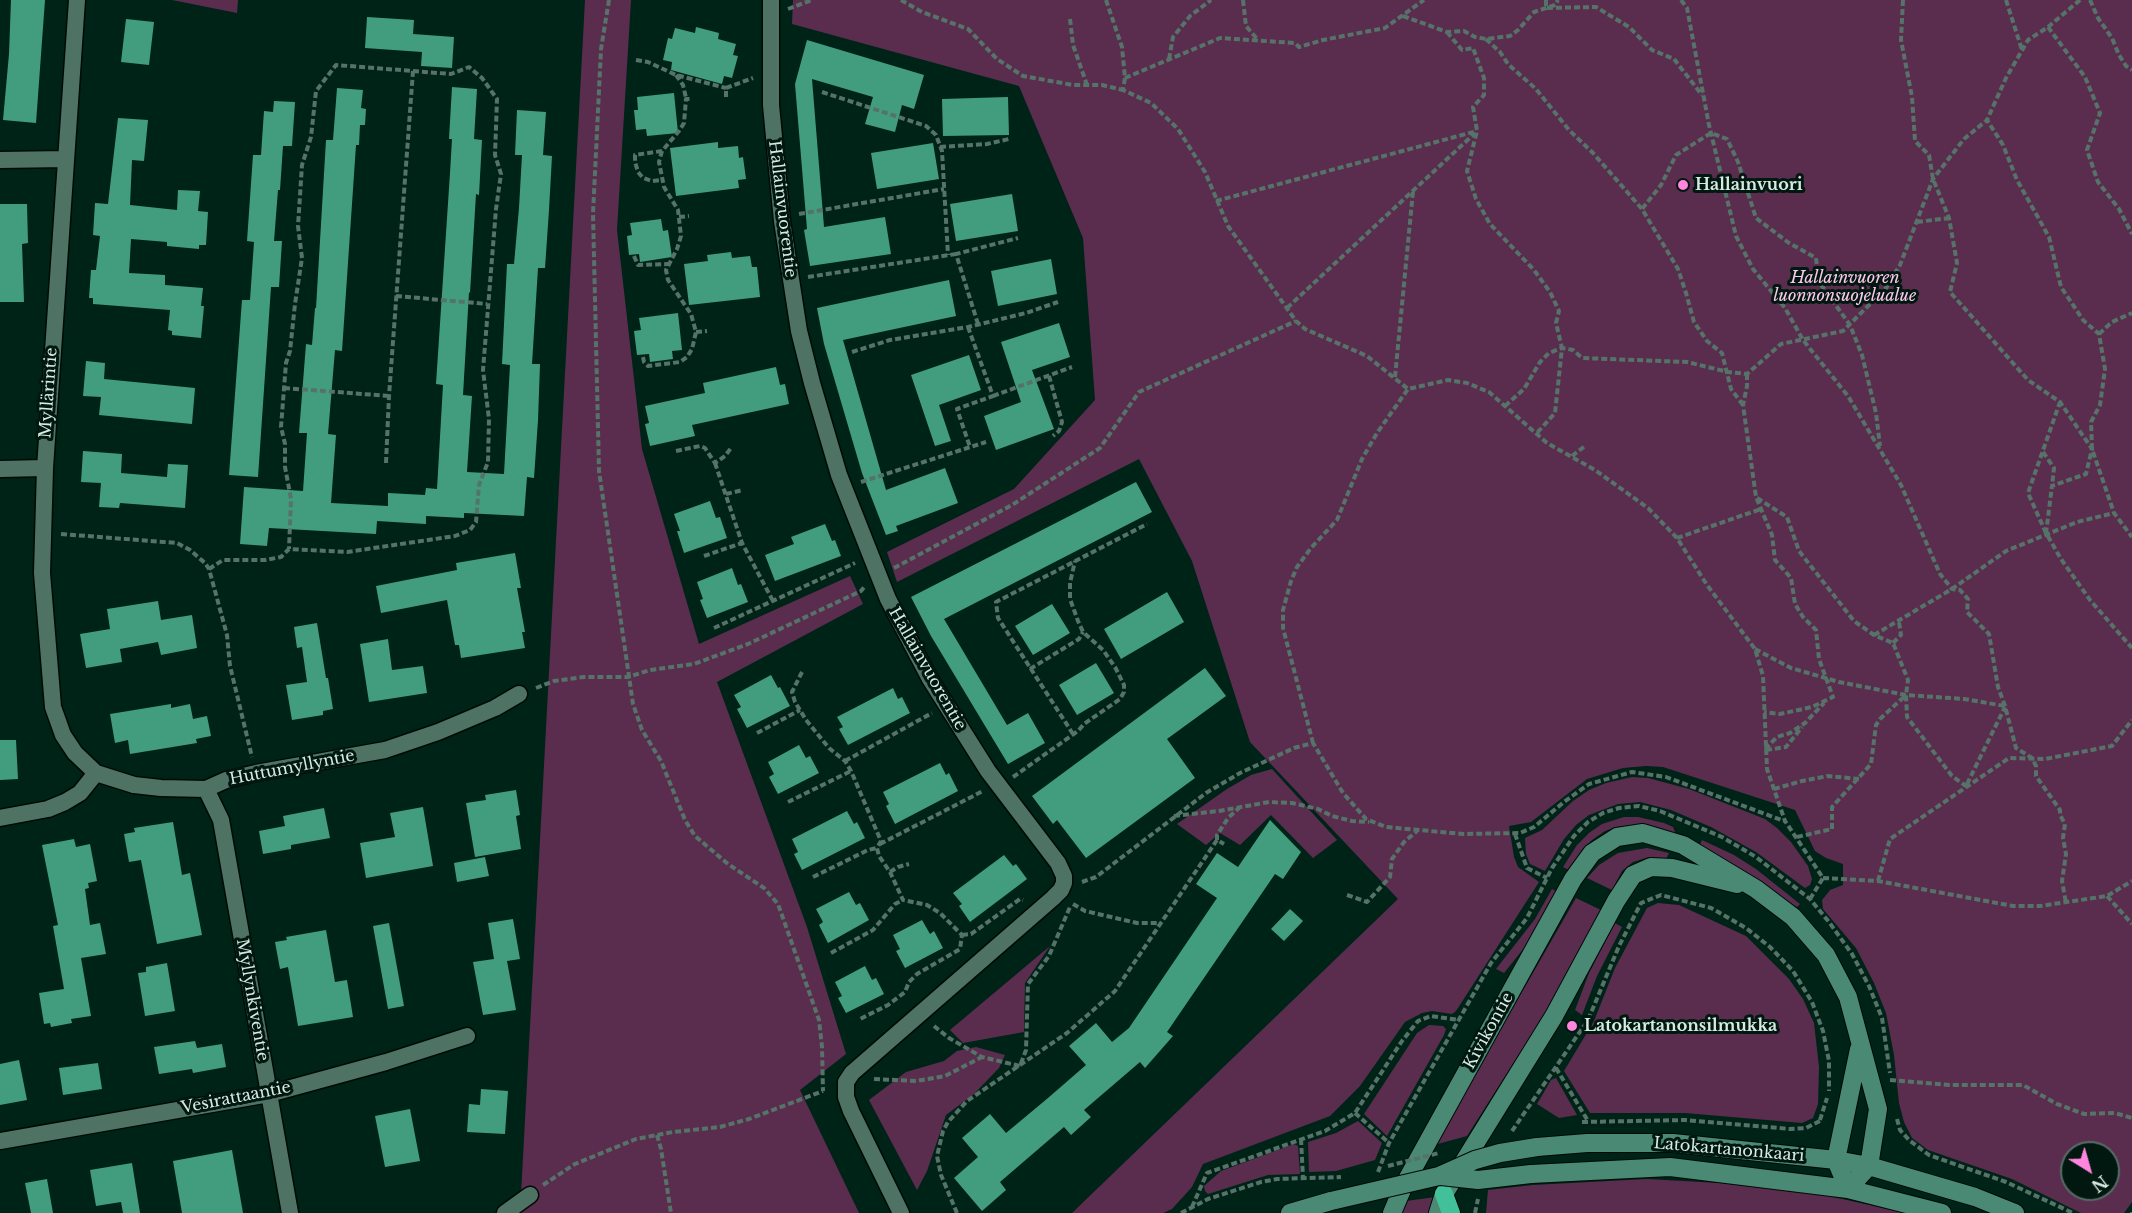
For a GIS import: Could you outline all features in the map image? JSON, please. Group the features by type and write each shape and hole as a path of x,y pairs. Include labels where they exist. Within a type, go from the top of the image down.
{"highway":[{"path":"1444,1194 1451,1213"}],"street":[{"name":"Myllärintie","path":"77,0 45,468 42,573 53,707 63,735 75,753 96,773"},
{"name":"Hallainvuorentie","path":"778,5 772,115 774,156 786,250 799,331 845,492 888,599 930,679 988,771 1062,869 1064,876 1061,890 1053,898 852,1073 846,1082 846,1097 856,1124 901,1213"},
{"path":"0,160 65,159"},
{"path":"0,469 45,468"},
{"name":"Huttumyllyntie","path":"96,773 134,785 206,789 226,780 256,773 386,750 438,732 495,708 519,694"},
{"path":"0,818 48,809 65,802 80,793 96,773"},
{"name":"Myllynkiventie","path":"206,789 221,820 290,1213"},
{"name":"Kivikontie","path":"1392,1213 1404,1185 1562,900 1592,853 1617,837 1644,833 1683,845 1756,889"},
{"path":"1438,1213 1444,1194 1554,1016 1616,901 1633,875 1651,867 1672,868 1756,889 1793,917 1826,955 1848,997 1878,1109 1869,1166 1848,1189 1836,1160 1860,1044"},
{"name":"Vesirattaantie","path":"0,1141 269,1094 386,1062 467,1036"},
{"name":"Latokartanonkaari","path":"1290,1213 1439,1176 1475,1160 1500,1153 1587,1143 1673,1143 1836,1160 1869,1166 1975,1197 2015,1213"},
{"name":"Latokartanonkaari","path":"1439,1176 1478,1180 1531,1174 1670,1167 1848,1189 1942,1213"},
{"path":"505,1213 530,1195"}],"path":[{"path":"530,1195 575,1164 636,1139 749,1119 823,1091 819,1020 778,904 764,888 728,864 695,836 685,820 661,761 642,730 633,704 599,471 593,214 601,49 609,0"},
{"path":"778,5 812,0"},
{"path":"901,0 922,12 968,29 997,59 1023,76 1073,85 1102,85 1123,90 1151,104 1178,129 1205,172 1228,226 1296,321 1305,329 1366,357 1408,389"},
{"path":"1106,0 1122,47 1125,78 1123,90"},
{"path":"1169,60 1173,38 1190,16 1211,0"},
{"path":"1243,0 1246,26 1258,41"},
{"path":"1125,78 1220,38 1295,43 1299,47 1385,28 1424,0"},
{"path":"1546,0 1546,8"},
{"path":"1403,16 1448,32 1464,31 1475,37 1486,39 1510,36 1534,12 1555,5 1558,0"},
{"path":"1681,0 1687,8 1711,132 1736,236 1753,269 1785,308 1803,340 1848,396 1901,485 1940,574 1952,589 1960,590 1968,598 1967,612 1989,634 1998,687 2006,706 2016,748 2032,758 2037,776 2060,810 2065,824 2063,838 2066,854 2062,881 2066,903"},
{"path":"1903,0 1900,40 1912,97 1915,141 1929,155 1933,179 1949,218 1957,262 1950,292 2028,380 2060,402 2092,450 2114,513 2132,537"},
{"path":"2006,0 2022,50"},
{"path":"1505,406 1524,389 1540,362 1549,353 1562,348 1573,350 1582,358 1687,362 1747,374 1781,344 1843,332 1886,288 1900,266 1933,179 1965,139 1987,120 2028,40 2048,27 2080,0"},
{"path":"2090,0 2120,55 2132,70"},
{"path":"1546,8 1596,8 1629,27 1652,50 1674,59 1704,97"},
{"path":"1070,19 1073,45 1087,85"},
{"path":"2048,27 2085,77 2100,113 2087,150 2098,182 2119,209 2132,234"},
{"path":"1448,32 1462,50 1473,48 1484,78 1484,95 1473,107 1477,131 1467,171 1476,198 1490,224 1534,270 1550,292 1559,311 1556,323 1562,348 1555,413 1536,434"},
{"path":"1486,39 1500,52 1508,64 1536,89 1569,130 1593,153 1642,209 1678,269 1694,322 1707,340 1722,353 1731,389 1743,405"},
{"path":"636,60 656,64 676,75 726,88 751,79"},
{"path":"209,569 223,560 265,560 281,557 288,549 291,499 285,467 282,427 284,388 302,258 298,226 302,165 311,137 316,92 336,65 451,74 469,68 482,78 496,99 495,155 501,174 483,370 489,419 488,462 479,485 476,522 470,530 456,536 347,552 288,549"},
{"path":"386,463 413,71"},
{"path":"643,357 648,366 680,362 692,350 696,332 691,314 668,280 666,270 681,236 679,217 662,180 659,162 662,151 684,123 688,99 684,85 676,75"},
{"path":"726,88 726,97"},
{"path":"822,92 926,126 936,135 940,147 948,255"},
{"path":"1987,120 2003,145 2017,180 2038,213 2049,237 2061,287 2083,320 2098,333 2105,369 2100,405 2091,422 2092,450 2086,474 2052,486"},
{"path":"1287,308 1477,131"},
{"path":"1216,201 1477,131"},
{"path":"1642,209 1661,185 1676,155 1711,132"},
{"path":"1711,132 1727,139 1738,162 1756,218 1789,243 1816,258 1819,282 1850,325 1862,354 1876,413 1880,450"},
{"path":"940,147 987,144 1009,139"},
{"path":"662,151 635,155 638,172 643,178 652,181 662,180"},
{"path":"792,215 944,189"},
{"path":"1395,378 1413,190"},
{"path":"679,217 689,216"},
{"path":"1917,222 1949,218"},
{"path":"802,278 956,254 1018,238"},
{"path":"956,254 978,324"},
{"path":"634,256 638,266 668,264"},
{"path":"396,296 488,304"},
{"path":"852,352 890,340 968,327 1026,313 1058,302"},
{"path":"2098,333 2112,322 2132,313"},
{"path":"889,571 1012,505 1100,448 1139,392 1296,321"},
{"path":"968,327 993,396"},
{"path":"696,332 707,331"},
{"path":"970,447 957,409 1072,367"},
{"path":"1747,374 1748,386 1743,405 1756,497 1772,535 1775,560 1791,578 1795,604 1803,617 1816,630 1819,659 1833,697 1812,707 1780,714 1764,712"},
{"path":"1048,376 1062,422 1061,428 1053,436"},
{"path":"1785,821 1665,777 1632,772 1589,784 1534,827 1515,834 1463,834 1386,826 1366,819 1343,793 1313,743 1283,628 1283,610 1286,594 1297,567 1337,520 1362,459 1377,432 1408,389 1448,380 1467,383 1489,392 1547,443 1572,456 1648,508 1677,538 1707,585 1755,649 1763,676 1767,769 1785,821 1823,878"},
{"path":"284,388 389,396"},
{"path":"2060,402 2028,493 2046,533 2090,600 2132,648"},
{"path":"855,484 986,442"},
{"path":"676,451 700,446 705,448 715,463 742,543 773,601"},
{"path":"1572,456 1585,446"},
{"path":"715,463 731,448"},
{"path":"2043,451 2054,468 2046,533"},
{"path":"726,494 743,490"},
{"path":"1756,497 1787,517 1799,551 1854,621 1874,635 1893,643 1908,680 1907,717 1952,776 1966,786"},
{"path":"1677,538 1761,509"},
{"path":"1874,635 1952,589 2006,551 2077,522 2114,513"},
{"path":"1073,734 998,618 996,602 1147,524"},
{"path":"42,532 177,543 190,550 205,563 209,569 226,635 230,666 256,773"},
{"path":"704,556 742,543"},
{"path":"1010,779 1120,699 1124,692 1124,685 1115,667 1103,650 1083,632 1070,599 1070,584 1075,561"},
{"path":"714,628 855,562"},
{"path":"519,694 554,681 584,677 628,677 650,670 694,664 748,644 861,591 867,582"},
{"path":"1893,643 1901,635 1899,622"},
{"path":"1030,670 1079,639 1083,632"},
{"path":"1755,649 1791,668 1825,678 1906,695 1964,699 2006,706"},
{"path":"802,672 792,692 795,702 830,748 845,761 851,771 881,841 879,856 890,872 903,900"},
{"path":"1797,837 1832,829 1832,807 1871,764 1876,725 1906,695"},
{"path":"1765,750 1786,747 1805,723 1828,700"},
{"path":"1966,786 2006,706"},
{"path":"757,733 800,710"},
{"path":"845,761 924,718"},
{"path":"1878,881 1890,838 2009,758 2077,754 2112,746 2132,720"},
{"path":"1765,750 1777,737 1790,733 1805,723"},
{"path":"1080,882 1096,877 1206,793 1240,773 1294,748 1313,743"},
{"path":"788,802 851,771"},
{"path":"1774,789 1828,776 1859,779"},
{"path":"813,877 879,846 984,791"},
{"path":"1173,816 1269,802 1292,803 1352,821 1373,822"},
{"path":"1377,1173 1389,1143 1491,963 1527,918 1547,878 1574,836 1588,822 1603,813 1619,808 1639,806 1660,811 1722,837 1756,857 1810,899 1846,946 1869,986 1882,1018 1892,1092"},
{"path":"957,1213 941,1175 937,1156 943,1131 957,1110 1066,1033 1115,992 1217,840 1217,835 1228,818 1240,807"},
{"path":"1347,895 1367,902 1390,877 1392,859 1404,842 1418,830"},
{"path":"1515,834 1527,868 1547,878"},
{"path":"1217,840 1224,843"},
{"path":"890,872 909,864"},
{"path":"1823,878 1878,881 2013,906 2066,903 2107,896 2132,881"},
{"path":"1810,899 1823,878"},
{"path":"1509,1135 1588,1020 1619,946 1641,903 1660,895 1711,908 1770,947 1793,971 1812,1002 1823,1031 1829,1061 1829,1091 1820,1120"},
{"path":"2107,896 2132,924"},
{"path":"962,935 971,934 1020,899 1026,902"},
{"path":"831,953 873,930 895,904 903,900 927,905 940,913 962,935"},
{"path":"1020,1066 1026,1050 1028,984 1049,956 1073,903 1085,911 1137,923 1161,923"},
{"path":"858,1020 888,1005 905,992 909,982 917,974 960,949 962,935"},
{"path":"905,992 910,996"},
{"path":"919,1014 949,1038 982,1057 1020,1066"},
{"path":"1192,1207 1207,1173 1325,1131 1355,1113 1402,1041 1418,1021 1431,1016 1459,1020"},
{"path":"864,1079 916,1081 945,1076 982,1057"},
{"path":"1556,1068 1588,1121"},
{"path":"1890,1080 1949,1086 2023,1085 2057,1104 2084,1114 2115,1113 2132,1118"},
{"path":"1895,1112 1900,1130 1916,1148 1929,1155 2006,1182 2073,1213"},
{"path":"1355,1113 1389,1143"},
{"path":"657,1135 671,1213"},
{"path":"1301,1139 1303,1178"},
{"path":"1181,1213 1208,1199 1261,1182 1277,1179 1342,1177"},
{"path":"1475,1213 1479,1195"}],"green space":[{"path":"172,0 238,0 237,13"},
{"path":"585,0 631,0 617,230 642,449 699,644 850,576 863,604 717,682 807,927 846,1054 800,1090 859,1213 520,1213"},
{"name":"Hallainvuoren luonnonsuojelualue","path":"793,0 2132,0 2132,1202 2124,1213 2081,1213 2012,1179 1928,1150 1912,1138 1904,1122 1899,1103 1894,1055 1886,1013 1856,948 1823,909 1822,900 1830,890 1843,885 1843,864 1815,851 1795,810 1663,767 1646,766 1623,768 1587,779 1531,822 1509,826 1518,867 1539,882 1456,1011 1452,1014 1432,1011 1422,1013 1405,1022 1360,1086 1330,1116 1203,1164 1192,1187 1172,1209 1163,1213 1072,1213 1398,899 1250,742 1192,561 1139,459 897,582 887,552 1014,489 1095,400 1083,238 1019,86 792,24"},
{"path":"1272,769 1337,840 1313,858 1271,815 1240,845 1220,833 1206,845 1177,824 1251,775"},
{"path":"1632,777 1648,778 1689,789 1765,819 1791,842 1808,866 1812,879 1810,885 1805,888 1756,852 1711,827 1671,810 1640,802 1618,804 1589,815 1564,839 1545,871 1530,864 1526,854 1525,838 1542,830 1573,801 1589,790"},
{"path":"1624,817 1638,817 1664,823 1673,827 1677,837 1636,825 1616,827 1592,840 1582,850 1571,871 1563,867 1577,845 1589,833 1602,824"},
{"path":"1702,840 1734,855 1756,869 1800,904 1797,907 1729,863 1699,847"},
{"path":"1647,848 1669,853 1666,859 1649,857 1633,862 1622,871 1612,890 1587,878 1599,865 1618,853"},
{"path":"1552,889 1559,893 1536,933 1504,973 1496,969 1535,919"},
{"path":"1576,898 1603,911 1548,1009 1467,1136 1434,1145"},
{"path":"1658,903 1679,905 1746,936 1789,979 1803,999 1814,1023 1819,1067 1818,1104 1813,1118 1802,1123 1685,1113 1590,1113 1564,1071 1594,1021 1615,968 1647,908"},
{"path":"1615,923 1622,927 1597,976 1582,1015 1575,1010 1589,973"},
{"path":"1050,946 1025,983 1024,1032 963,1043 950,1030"},
{"path":"1429,1025 1443,1026 1446,1029 1444,1035 1387,1136 1364,1114 1417,1033"},
{"path":"976,1047 1005,1055 999,1068 974,1094 946,1115 927,1171 917,1190 869,1100 906,1072 944,1061 957,1051"},
{"path":"1556,1078 1577,1115 1559,1118 1537,1104 1551,1080"},
{"path":"1358,1121 1382,1143 1375,1160 1336,1171 1309,1172 1308,1142 1336,1133"},
{"path":"1294,1144 1298,1146 1300,1174 1268,1175 1208,1194 1205,1191 1204,1186 1221,1171"},
{"path":"1647,1179 1737,1184 1824,1195 1906,1213 1486,1213 1488,1190 1533,1185"},
{"path":"1436,1197 1430,1213 1402,1213 1406,1201"}],"building":[{"path":"11,0 45,0 36,123 3,120"},
{"path":"367,17 414,20 413,34 454,37 452,68 421,66 422,52 365,48"},
{"path":"126,19 154,22 149,65 121,62"},
{"path":"696,27 719,33 718,39 736,44 733,55 738,56 732,78 724,76 722,84 671,70 672,62 663,60 668,38 672,39 675,28 695,33"},
{"path":"807,40 924,75 914,109 902,105 895,132 865,124 873,97 812,79 824,227 885,217 891,254 810,266 804,230 807,229 795,84"},
{"path":"452,87 477,89 474,139 482,140 479,195 476,194 463,395 472,396 467,472 504,474 510,365 502,364 507,264 514,264 522,155 515,155 517,110 546,112 543,155 552,156 545,268 538,268 532,364 540,364 538,420 534,478 527,477 524,516 464,513 464,518 426,516 426,524 377,521 376,534 269,528 267,546 240,544 244,487 303,491 307,433 299,433 306,344 312,345 326,140 333,140 337,88 363,90 361,108 366,109 365,125 360,125 359,145 356,145 342,351 335,350 328,434 336,435 331,503 388,506 388,493 425,495 426,488 437,489 443,385 436,384 452,139 449,139"},
{"path":"674,93 678,133 647,136 646,129 636,130 634,110 638,110 637,97"},
{"path":"1008,97 1009,135 943,136 942,99"},
{"path":"274,101 295,102 292,146 283,146 280,190 278,190 274,241 282,241 279,287 271,287 258,477 229,475 242,300 250,300 254,242 247,241 253,155 261,155 264,111 273,112"},
{"path":"118,118 148,120 144,161 132,160 130,205 177,210 178,190 200,191 198,211 208,212 206,245 199,245 199,249 167,246 167,242 131,239 129,273 165,275 165,285 203,288 201,338 172,335 172,331 168,330 170,310 93,304 93,298 89,298 91,270 96,270 100,236 93,235 95,203 108,204"},
{"path":"718,142 718,148 738,146 739,158 743,157 746,179 738,180 739,188 676,196 670,148"},
{"path":"933,143 939,179 877,189 871,153"},
{"path":"1012,194 1018,231 956,241 950,204"},
{"path":"0,204 27,204 28,243 22,244 24,302 0,302"},
{"path":"661,219 663,231 668,230 672,257 640,262 639,254 629,255 627,236 632,235 630,223"},
{"path":"731,252 732,258 750,256 752,267 757,267 760,297 689,305 684,264 708,261 707,255"},
{"path":"1051,259 1057,294 998,306 991,271"},
{"path":"949,280 956,316 843,340 886,490 945,468 958,503 896,526 898,531 886,535 862,473 824,344 817,308"},
{"path":"678,313 682,350 672,351 673,359 650,362 649,354 637,355 634,331 641,330 639,318"},
{"path":"1059,323 1070,357 1032,370 1054,429 996,450 984,416 1021,402 1001,342"},
{"path":"969,355 981,390 939,405 951,441 935,446 911,375"},
{"path":"86,361 105,363 104,379 195,388 192,424 99,415 101,397 83,396"},
{"path":"776,367 780,385 785,384 789,404 692,425 695,436 650,446 645,424 649,423 645,406 705,393 703,383"},
{"path":"83,451 122,454 121,473 167,477 168,464 188,465 185,508 120,503 119,508 99,507 101,483 81,482"},
{"path":"1136,482 1152,512 944,619 1007,725 1028,713 1045,743 1008,764 931,636 911,597"},
{"path":"710,501 716,518 720,517 727,538 684,553 674,514"},
{"path":"825,524 841,556 775,581 765,555 794,544 791,537"},
{"path":"515,553 521,588 517,588 525,632 522,632 525,648 461,658 459,645 455,645 447,600 381,613 376,586 457,570 456,563"},
{"path":"732,568 738,585 741,584 748,602 707,618 700,600 703,599 697,582"},
{"path":"1167,592 1184,622 1121,659 1104,629"},
{"path":"158,601 161,620 192,615 197,648 161,655 158,642 120,649 122,662 86,668 80,634 110,629 107,609"},
{"path":"1052,604 1070,633 1033,655 1015,626"},
{"path":"317,623 333,709 323,711 323,715 292,720 286,685 307,682 302,647 297,648 294,627"},
{"path":"388,639 392,670 423,666 427,693 369,702 360,644"},
{"path":"1096,663 1114,693 1077,715 1059,685"},
{"path":"1205,668 1226,696 1167,739 1195,778 1086,858 1057,820 1053,824 1032,796"},
{"path":"771,675 790,706 747,728 737,709 741,707 734,695"},
{"path":"893,688 898,699 902,697 910,713 848,745 839,729 843,727 837,717"},
{"path":"171,704 171,708 190,704 193,719 207,716 211,736 196,739 197,743 130,754 128,740 115,743 110,714"},
{"path":"0,740 16,740 18,779 0,780"},
{"path":"799,745 806,758 810,756 819,773 778,794 769,777 774,774 768,762"},
{"path":"940,763 946,775 949,773 958,791 895,824 886,806 889,804 883,792"},
{"path":"516,790 520,815 516,816 521,849 475,857 466,803 486,800 485,795"},
{"path":"423,807 433,866 366,878 360,843 395,837 390,813"},
{"path":"324,808 330,838 291,845 291,849 263,854 259,831 285,826 283,816"},
{"path":"847,811 854,824 857,822 865,838 802,870 794,854 798,852 792,839"},
{"path":"1270,820 1301,852 1283,879 1275,874 1167,1032 1173,1036 1145,1068 1140,1062 1084,1110 1091,1117 1071,1135 1064,1127 1000,1182 1006,1190 982,1211 954,1178 978,1157 962,1138 990,1114 1006,1133 1048,1098 1086,1065 1069,1046 1096,1023 1112,1042 1129,1028 1217,898 1196,884 1217,853 1238,867"},
{"path":"173,822 182,875 190,873 202,935 157,944 141,860 129,862 124,834 135,832 134,828"},
{"path":"74,839 76,847 90,844 97,881 88,883 89,888 85,889 90,925 100,923 106,954 81,958 91,1016 71,1019 72,1023 51,1027 50,1023 44,1024 39,993 64,989 53,926 58,925 42,845"},
{"path":"1004,855 1013,866 1016,864 1027,879 970,922 959,906 962,904 953,893"},
{"path":"485,857 489,876 457,882 454,863"},
{"path":"849,892 856,905 860,903 869,920 828,943 819,925 823,922 816,909"},
{"path":"1290,909 1303,921 1284,941 1271,929"},
{"path":"513,919 520,959 507,961 516,1010 483,1015 473,962 494,959 488,923"},
{"path":"922,920 930,934 934,931 943,948 905,968 896,951 900,949 893,935"},
{"path":"389,923 404,1006 388,1009 373,926"},
{"path":"326,930 335,982 347,980 353,1017 298,1026 288,967 280,969 275,942 287,940 286,937"},
{"path":"167,963 175,1011 145,1016 138,973 146,972 146,967"},
{"path":"865,966 872,980 876,978 884,994 846,1013 838,998 842,996 835,982"},
{"path":"195,1041 197,1048 222,1044 226,1067 193,1073 192,1069 159,1074 154,1047"},
{"path":"19,1060 27,1100 0,1105 0,1064"},
{"path":"98,1063 102,1089 63,1095 59,1068"},
{"path":"481,1089 508,1091 505,1134 467,1132 469,1104 480,1105"},
{"path":"410,1109 420,1161 385,1167 375,1116"},
{"path":"232,1150 243,1213 182,1213 173,1161"},
{"path":"132,1163 140,1213 123,1213 121,1202 96,1206 90,1170"},
{"path":"47,1179 53,1213 31,1213 25,1183"}],"place":[{"name":"Hallainvuori","path":"1683,185"},
{"name":"Latokartanonsilmukka","path":"1572,1026"}]}
